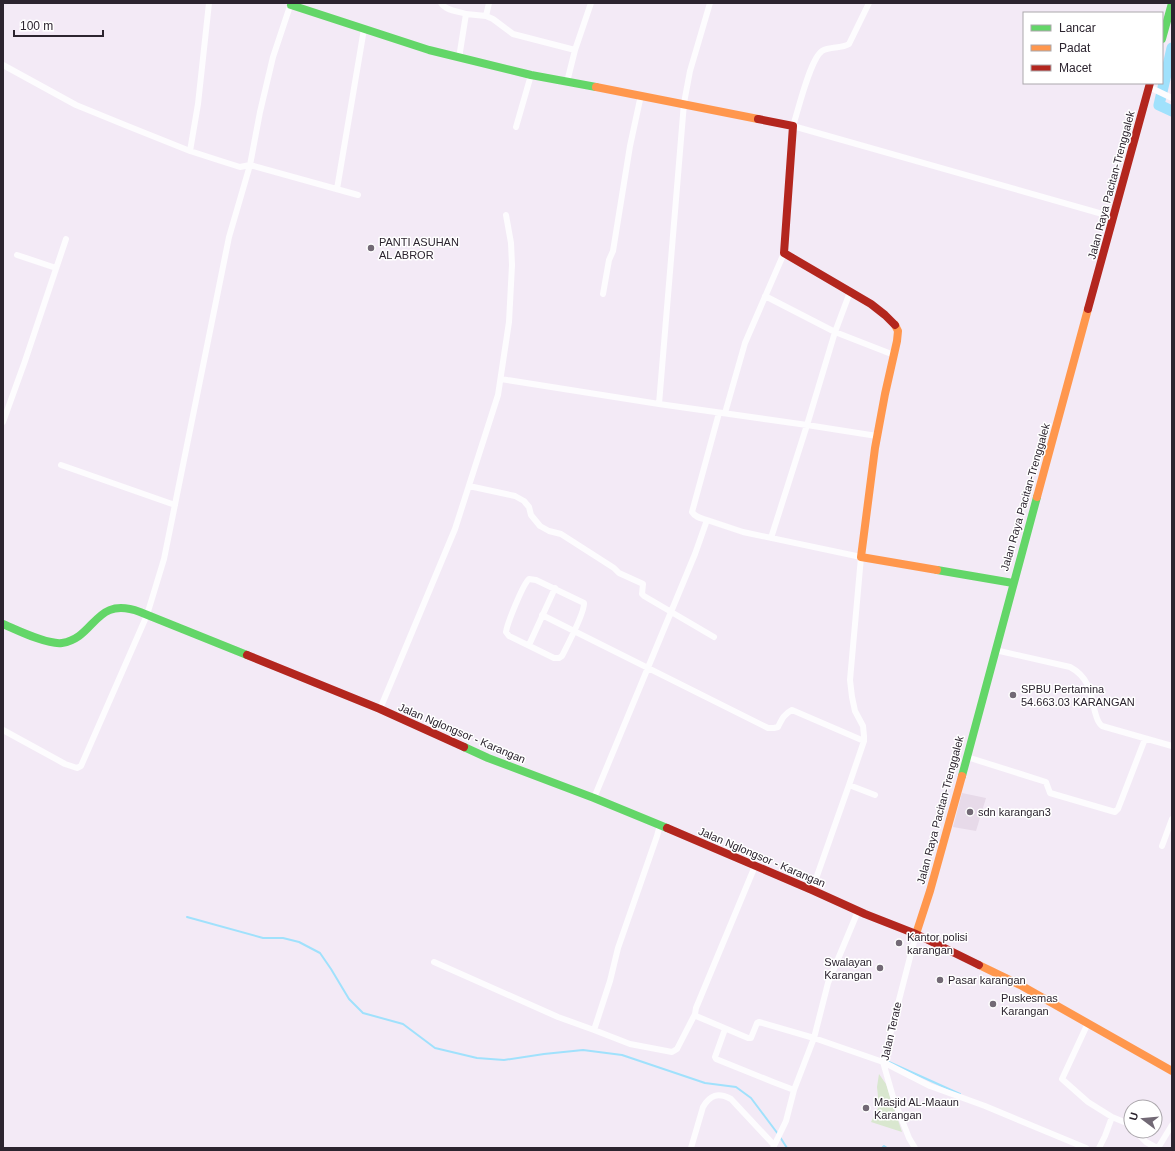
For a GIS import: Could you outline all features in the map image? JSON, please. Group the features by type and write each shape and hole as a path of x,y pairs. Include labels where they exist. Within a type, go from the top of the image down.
{"main road":[{"path":"1163,35 1172,3"},
{"path":"291,4 429,50 459,58 531,75 641,94 793,126 784,253 871,304 886,315 894,323 898,331 877,436 867,498 861,557 1012,583"},
{"name":"Jalan Raya Pacitan-Trenggalek","path":"916,934 920,917 930,891 967,757 1012,583 1113,217 1153,87"},
{"name":"Jalan Nglongsor - Karangan","path":"3,624 50,641 60,643 70,641 79,636 108,611 116,608 126,608 147,614 380,709 488,758 594,798 812,890 858,911 916,934 1022,986 1088,1023"},
{"path":"1088,1023 1172,1071"}],"street":[{"path":"190,151 198,104 209,3"},
{"path":"441,3 447,9 466,14 486,16 493,19 513,34 575,50"},
{"path":"486,16 489,3"},
{"path":"567,82 575,50 591,3"},
{"path":"659,404 684,103 690,71 710,3"},
{"path":"869,3 849,44 845,47 825,50 817,56 805,86 793,126 1113,217"},
{"path":"3,730 65,764 77,768 81,766 147,614 164,559 229,237 250,165 260,112 273,57 291,4"},
{"path":"459,58 466,14"},
{"path":"337,189 364,29"},
{"path":"3,65 76,105 190,151 240,167 250,165 358,195"},
{"path":"516,127 531,75"},
{"path":"1153,87 1172,98"},
{"path":"604,294 609,260 613,251 630,146 641,94"},
{"path":"380,709 455,529 498,395 508,322 512,265 506,215"},
{"path":"3,422 66,239"},
{"path":"784,253 745,343 692,512 698,518 743,532 861,557 850,680 855,711 863,726 864,741 850,785 812,890"},
{"path":"17,255 56,268"},
{"path":"771,538 835,332 850,292"},
{"path":"765,296 835,332 894,355"},
{"path":"501,379 877,436"},
{"path":"61,465 175,505"},
{"path":"469,486 515,496 524,501 529,507 531,515 540,526 561,534 614,568 619,573 643,584 642,594 644,596 714,637"},
{"path":"594,798 695,554 707,520"},
{"path":"529,579 554,588 584,603 584,608 574,631 562,656 559,658 554,658 509,636 506,632 509,621 525,584 529,579"},
{"path":"529,646 554,588"},
{"path":"542,615 768,728 778,726 782,717 787,712 792,710 864,741"},
{"path":"995,650 1070,667 1082,676 1091,692 1099,724 1106,728 1172,746"},
{"path":"967,757 1046,782 1050,793 1115,812 1118,809 1145,739"},
{"path":"850,785 875,795"},
{"path":"1162,846 1172,819"},
{"path":"594,1030 610,981 618,948 660,826"},
{"path":"434,962 558,1017 630,1044 672,1052 677,1049 695,1014 696,1008 755,866"},
{"path":"691,1148 703,1107 706,1102 712,1097 724,1095 731,1099 774,1145 785,1123 794,1090 814,1038 828,983 858,911"},
{"name":"Jalan Terate","path":"915,1148 909,1138 893,1097 883,1062 916,934"},
{"path":"695,1014 699,1018 749,1038 751,1038 757,1023 759,1022 814,1038 883,1062 930,1086 985,1106 1086,1148"},
{"path":"1088,1023 1062,1079 1088,1102 1112,1117 1123,1122"},
{"path":"725,1029 715,1057 716,1059 794,1090"},
{"path":"1099,1148 1112,1117"},
{"path":"1143,1139 1158,1148 1172,1125"}],"shaded area":[{"name":"sdn karangan3","path":"962,793 986,798 976,831 953,827"}],"green space":[{"path":"879,1074 886,1084 902,1132 871,1122 879,1106 877,1087"}],"waterway":[{"path":"1172,48 1159,105 1172,111"},
{"path":"187,917 263,938 283,938 299,942 320,953 349,999 363,1013 403,1024 435,1048 477,1058 504,1060 583,1050 622,1055 705,1083 736,1087 751,1098 778,1134"},
{"path":"889,1062 960,1094"},
{"path":"780,1137 787,1148"},
{"path":"882,1148 884,1146 887,1148"}],"traffic: fast":[{"path":"1163,35 1172,3"},
{"path":"291,5 429,50 531,75 596,87"},
{"path":"962,776 1037,497"},
{"path":"937,570 1013,583"},
{"path":"3,624 48,642 62,643 73,640 82,634 104,613 113,609 125,608 140,612 247,655"},
{"path":"464,747 488,758 594,798 667,828"}],"traffic: slow":[{"path":"596,87 758,119"},
{"path":"1037,497 1088,309"},
{"path":"895,325 898,331 897,341 875,448 861,557 937,570"},
{"path":"916,934 930,891 962,776"},
{"path":"979,965 1022,986 1172,1071"}],"traffic: jam":[{"path":"1088,309 1150,84"},
{"path":"758,119 793,126 784,253 871,304 895,325"},
{"path":"247,655 380,709 464,747"},
{"path":"667,828 865,914 916,934 979,965"}],"place":[{"name":"PANTI ASUHAN AL ABROR","path":"371,248"},
{"name":"SPBU Pertamina 54.663.03 KARANGAN","path":"1013,695"},
{"name":"sdn karangan3","path":"970,812"},
{"name":"Kantor polisi karangan","path":"899,943"},
{"name":"Swalayan Karangan","path":"880,968"},
{"name":"Pasar karangan","path":"940,980"},
{"name":"Puskesmas Karangan","path":"993,1004"},
{"name":"Masjid AL-Maaun Karangan","path":"866,1108"}]}
